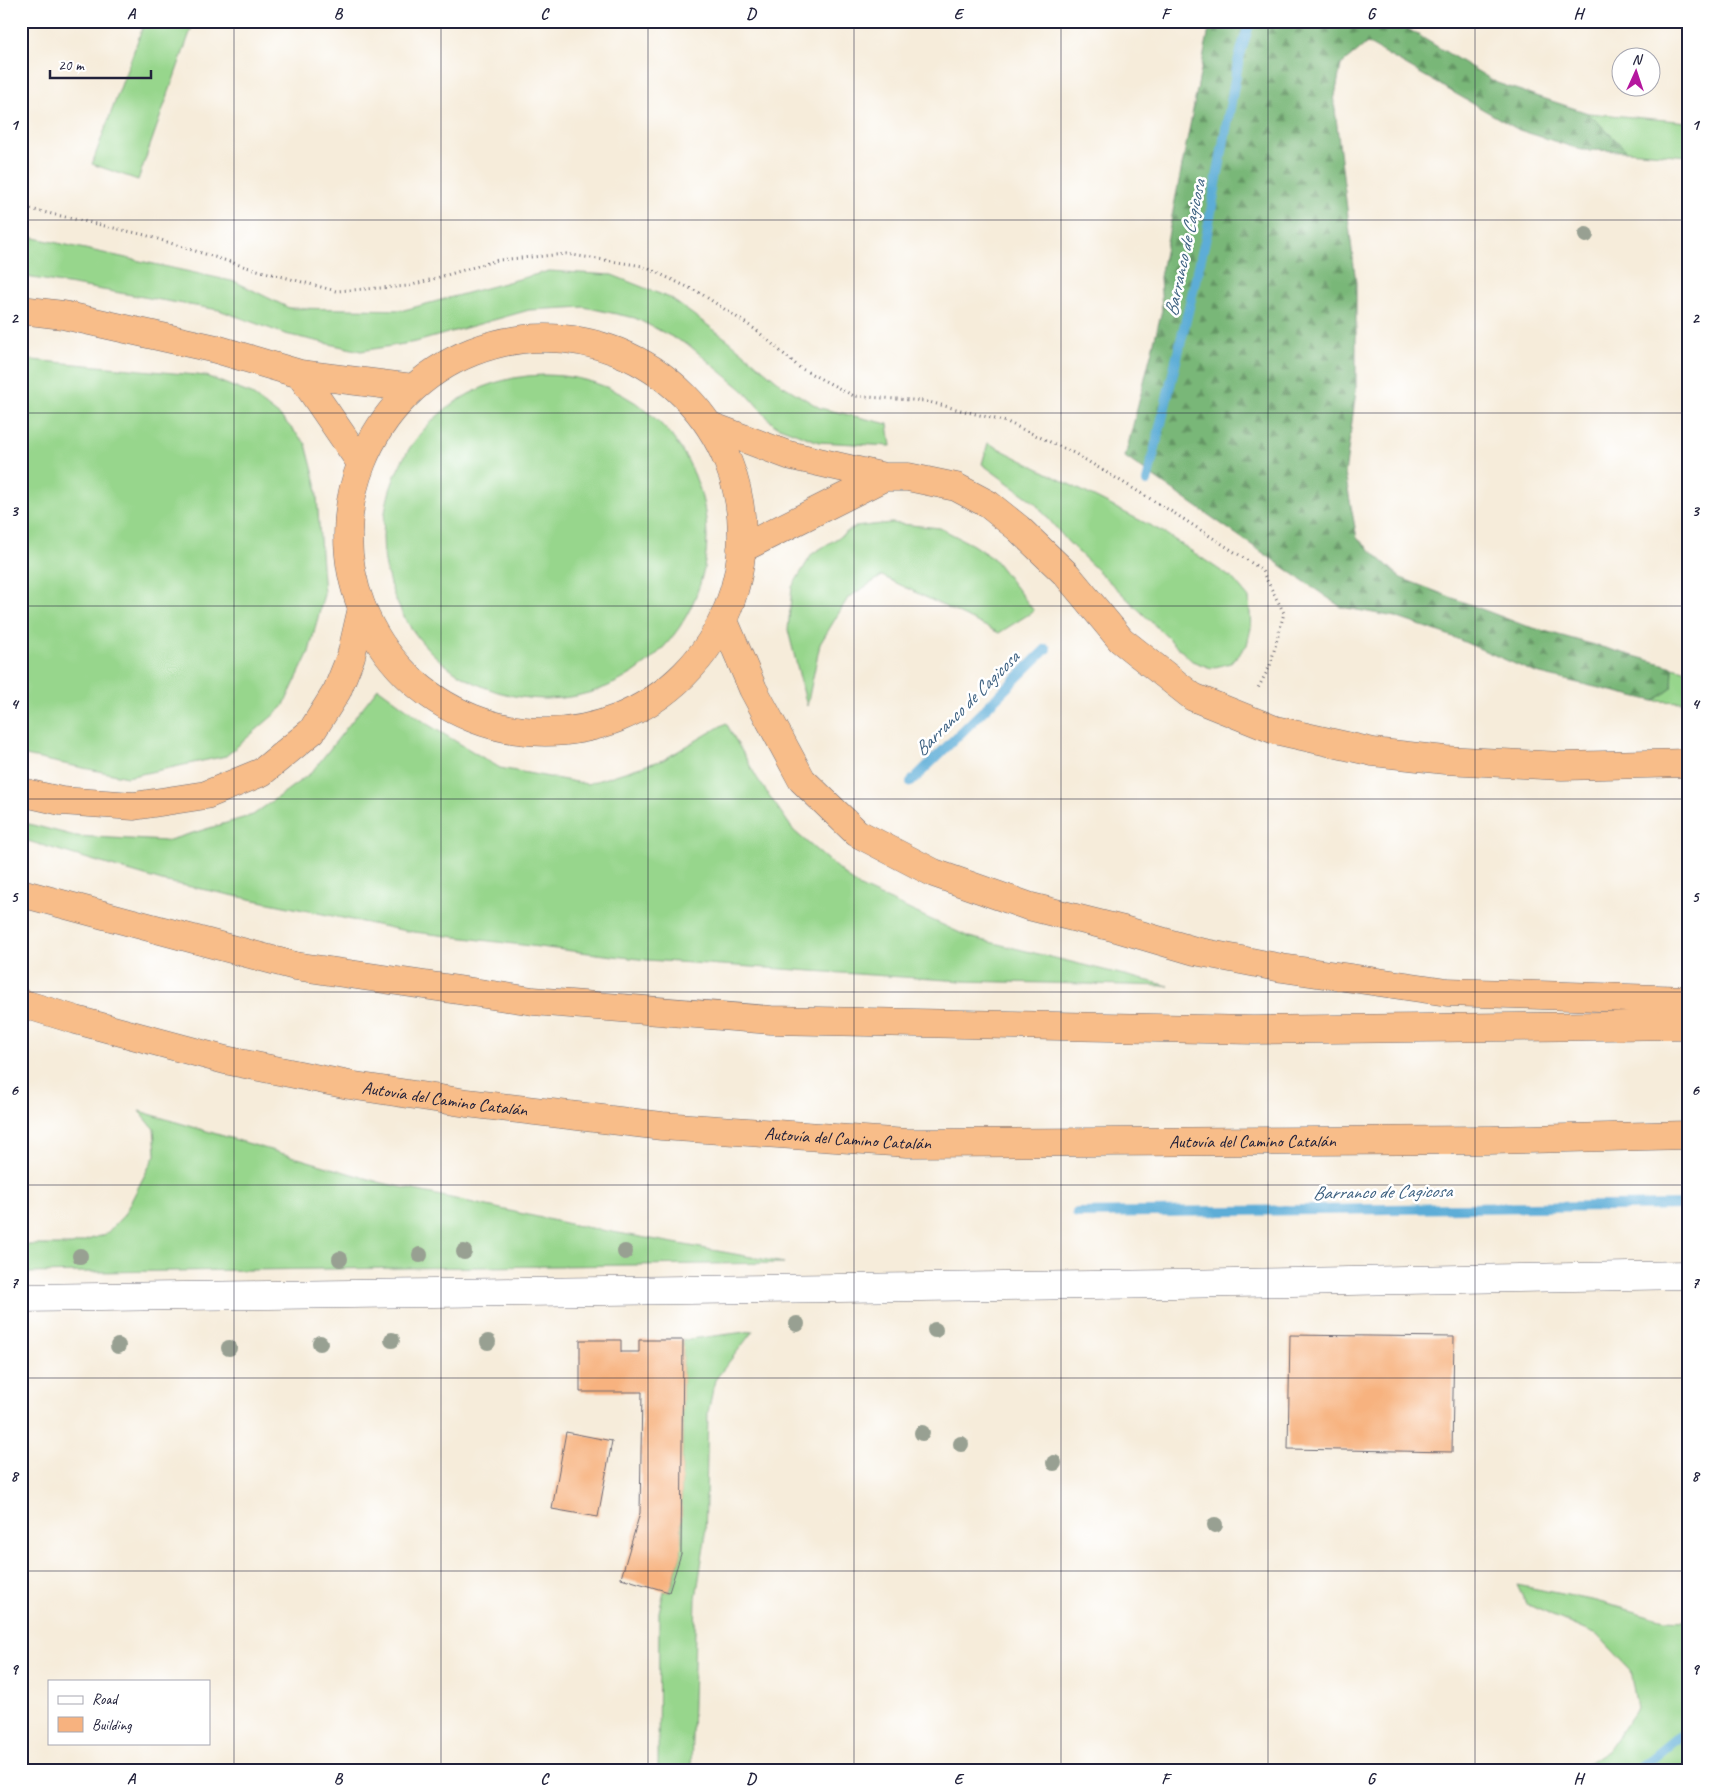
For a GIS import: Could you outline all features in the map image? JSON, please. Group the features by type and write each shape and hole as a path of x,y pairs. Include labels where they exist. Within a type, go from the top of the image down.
{"highway":[{"path":"21,310 63,315 196,345 300,374 414,388"},
{"path":"571,339 627,355 675,385 711,426 734,474 743,509 740,575 724,621 697,663 647,705 588,728 546,733 503,728 465,716 435,699 405,674 379,643 362,608 350,564 348,513 361,463 381,424 414,388 461,356 516,340 571,339"},
{"path":"300,374 361,463"},
{"path":"711,426 788,455 884,477 908,477 956,487 988,504 1018,528 1066,574 1121,640 1192,697 1275,730 1373,752 1445,760 1562,766 1688,763"},
{"path":"741,549 884,477"},
{"path":"21,792 61,801 134,806 206,795 262,772 312,731 337,691 351,656 362,608"},
{"path":"724,621 753,689 802,780 857,833 934,872 1028,906 1120,929 1195,951 1282,968 1447,992 1688,1000"},
{"path":"21,893 295,966 533,1001 771,1020 1253,1030 1688,1024"},
{"name":"Autovía del Camino Catalán","path":"21,1003 76,1020 225,1060 349,1084 466,1103 662,1126 907,1143 1490,1140 1688,1135"},
{"path":"21,1017 66,1029 225,1060"}],"street":[{"path":"21,1298 1184,1284 1688,1275"}],"path":[{"path":"21,207 145,235 246,267 336,291 409,286 498,260 566,254 643,266 700,293 756,330 800,368 854,396 925,401 1007,422 1074,453 1261,569 1284,612 1270,666 1243,717"}],"green space":[{"path":"145,21 194,21 138,180 92,164"},
{"path":"1213,21 1395,21 1497,83 1588,113 1627,151 1582,150 1519,130 1367,43 1341,65 1334,101 1356,283 1356,391 1345,474 1357,538 1401,578 1523,625 1673,667 1672,688 1654,701 1536,673 1448,635 1395,617 1341,607 1125,457 1162,310 1160,277 1208,34"},
{"path":"1588,113 1688,122 1688,156 1627,151"},
{"path":"21,235 236,282 289,308 404,310 549,271 612,275 670,298 728,340 782,385 820,408 888,424 891,446 819,442 774,425 745,392 690,346 635,318 584,307 529,310 416,342 361,351 285,334 219,310 21,276"},
{"path":"21,359 206,376 251,394 281,417 306,444 316,483 324,594 309,652 283,707 226,756 127,777 21,755"},
{"path":"545,375 577,378 621,394 648,412 670,434 688,461 700,490 704,505 707,537 704,569 688,613 670,640 648,662 621,680 592,692 577,696 545,699 513,696 469,680 442,662 420,640 402,613 390,584 386,569 383,537 386,505 402,461 420,434 442,412 469,394 498,382 513,378"},
{"path":"988,443 1163,532 1233,579 1249,598 1251,628 1247,645 1231,663 1211,668 1192,661 1069,543 1034,502 982,464"},
{"path":"891,523 940,528 973,545 994,559 1034,611 999,633 882,576 848,598 820,644 807,706 788,630 792,587 812,554 855,527"},
{"path":"1673,667 1688,671 1688,702 1654,701 1672,688"},
{"path":"378,688 427,724 500,768 587,784 663,760 726,723 757,778 794,831 858,886 969,937 1169,986 962,981 647,960 406,931 162,881 21,839 21,822 75,836 166,841 253,815 311,773"},
{"path":"139,1111 382,1183 574,1225 784,1263 21,1273 21,1245 72,1245 106,1234 124,1215 156,1153 154,1129"},
{"path":"753,1331 715,1380 708,1412 705,1540 696,1598 691,1771 658,1771 659,1612 664,1591 670,1592 681,1554 683,1340"},
{"path":"1517,1585 1596,1601 1664,1620 1688,1621 1688,1764 1677,1771 1575,1771 1607,1751 1637,1708 1630,1670 1597,1635 1526,1604"}],"building":[{"path":"1290,1335 1454,1337 1452,1452 1288,1449"},
{"path":"580,1340 621,1340 621,1352 639,1352 639,1340 683,1340 681,1554 669,1592 621,1578 640,1513 642,1392 580,1392"},
{"path":"566,1432 612,1441 598,1517 552,1509"}],"waterway":[{"name":"Barranco de Cagicosa","path":"1147,481 1207,233 1239,58 1250,21"},
{"name":"Barranco de Cagicosa","path":"911,782 1046,649"},
{"name":"Barranco de Cagicosa","path":"1077,1213 1688,1205"},
{"name":"Barranco de Cagicosa","path":"1636,1771 1688,1731"}]}
